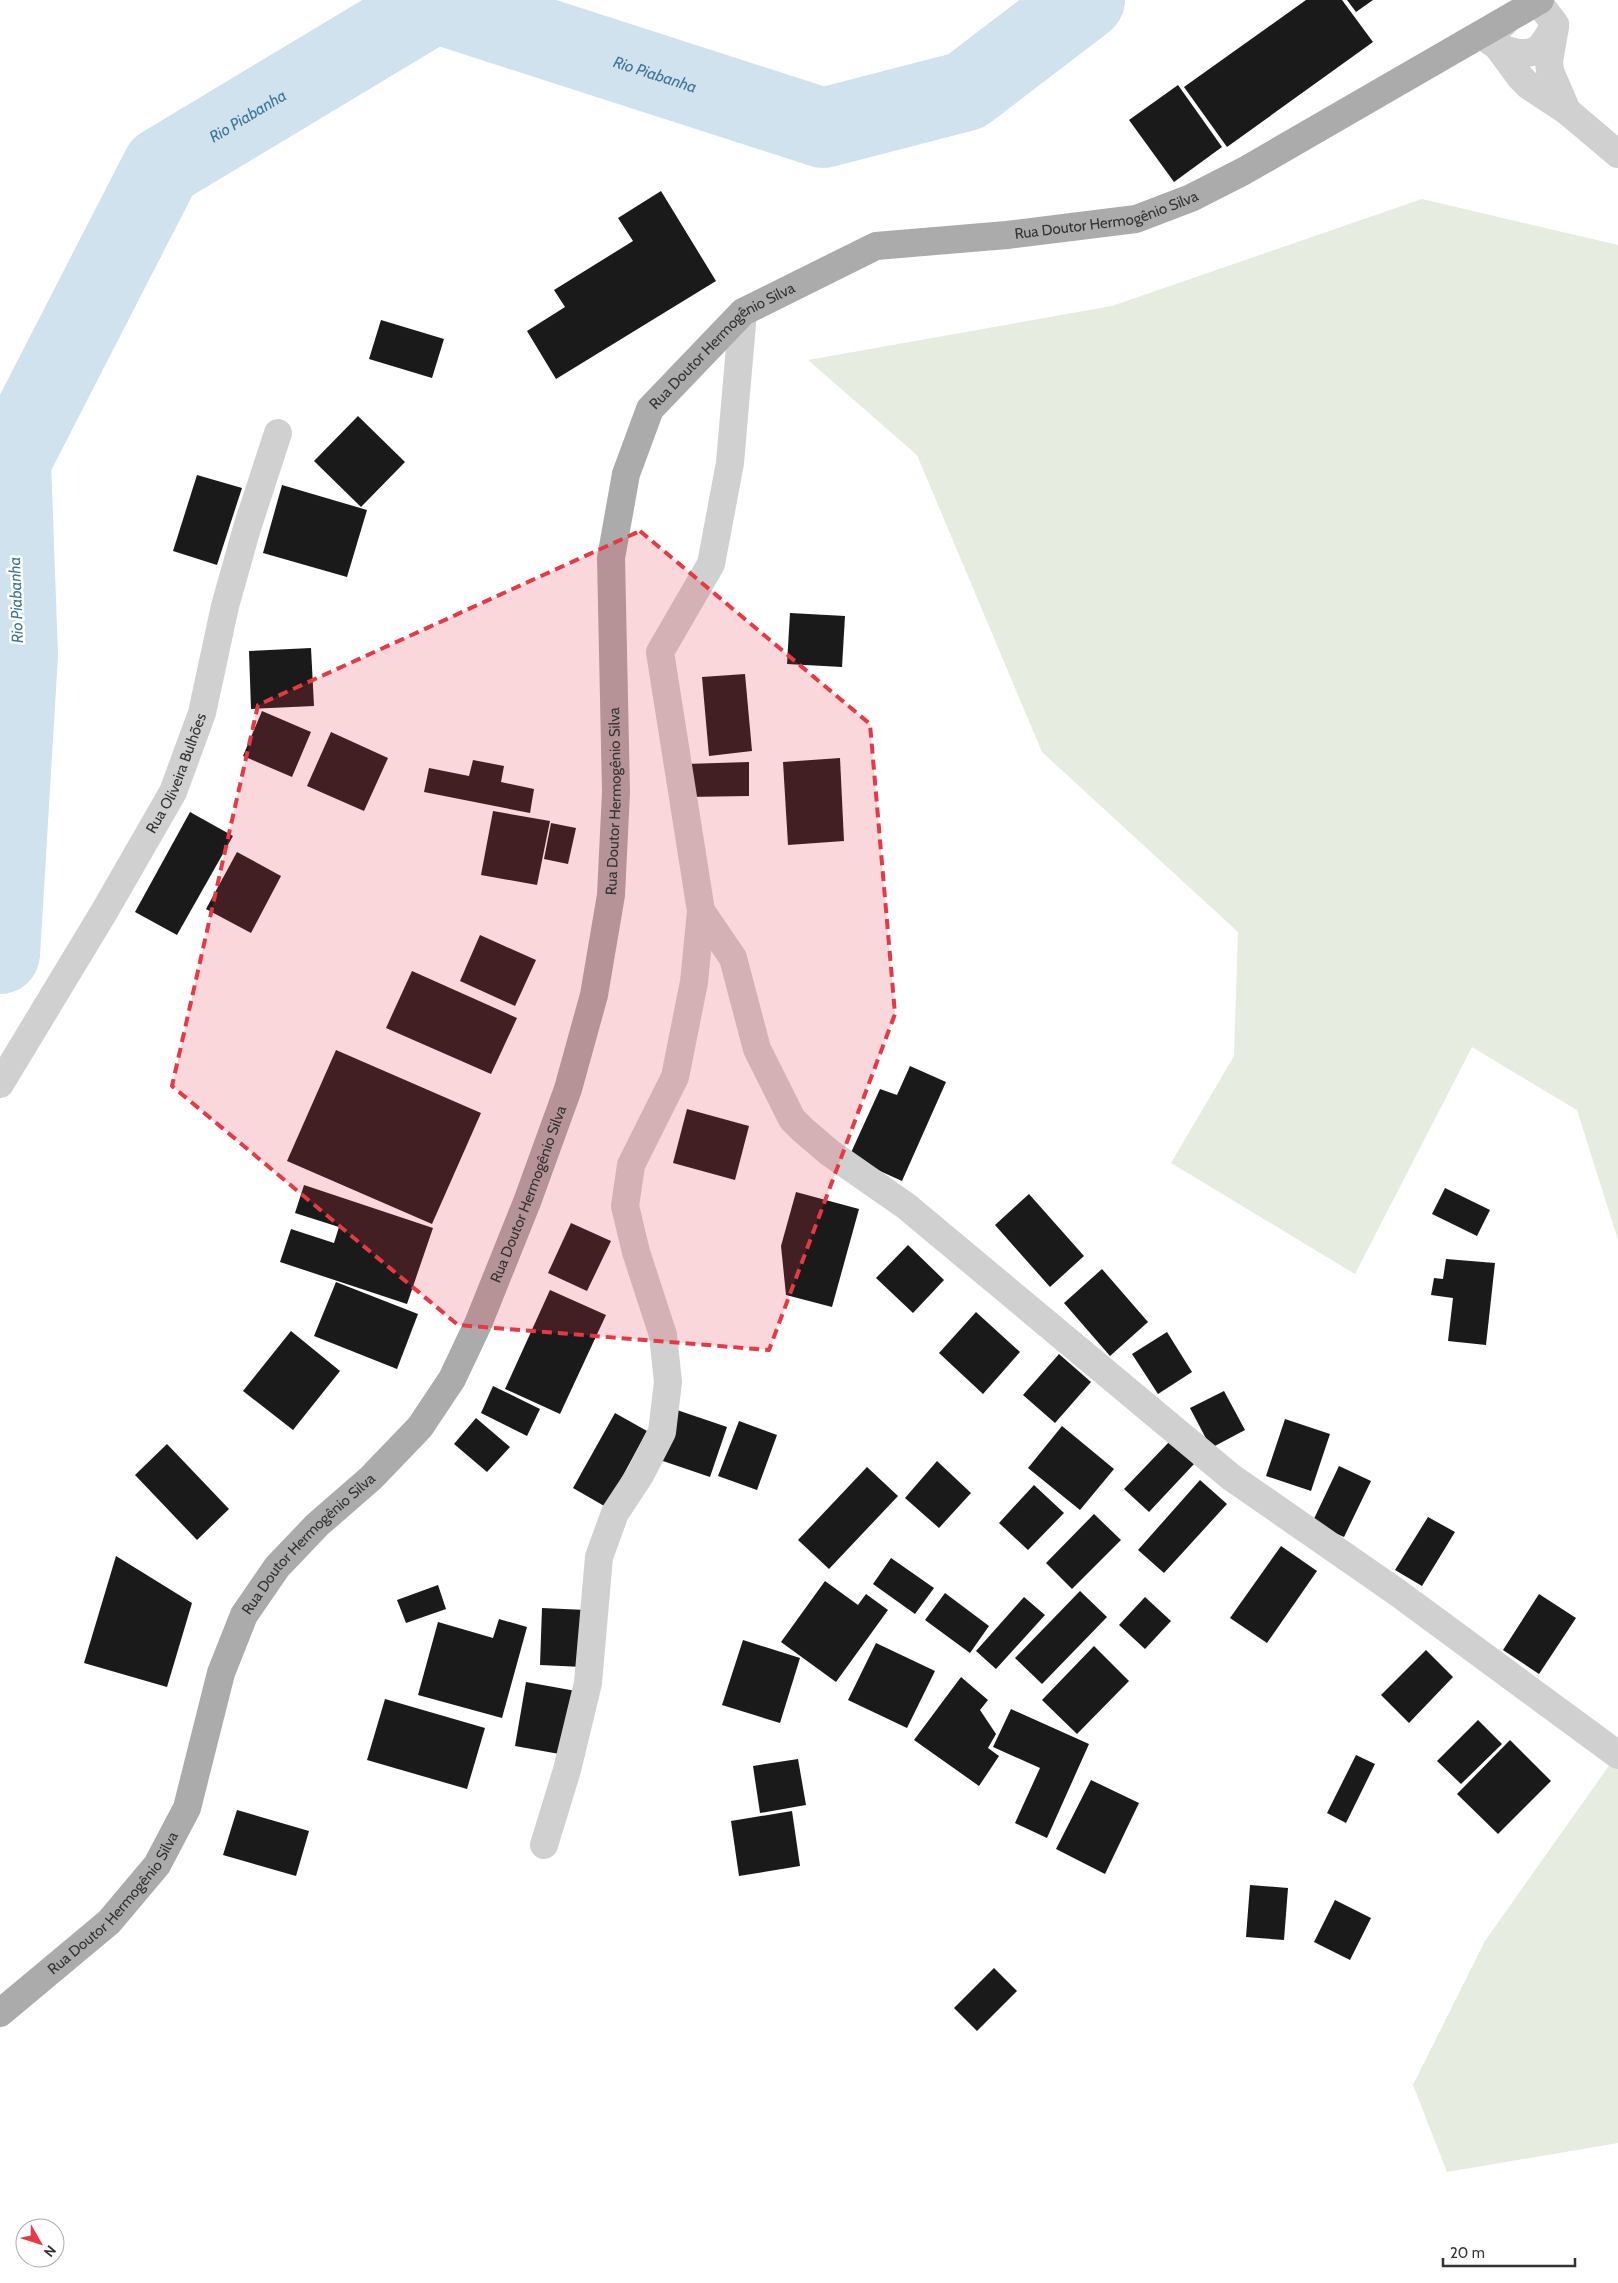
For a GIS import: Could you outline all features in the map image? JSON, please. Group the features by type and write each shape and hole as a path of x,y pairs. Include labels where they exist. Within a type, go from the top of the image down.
{"main road":[{"name":"Rua Doutor Hermogênio Silva","path":"0,2013 109,1922 157,1865 188,1808 221,1673 244,1615 277,1567 317,1525 370,1478 420,1428 452,1379 478,1324 527,1202 568,1089 594,995 611,895 616,792 611,558 626,474 650,409 743,312 876,246 1007,235 1136,218 1191,198 1244,171 1470,40 1502,34 1545,7"}],"street":[{"path":"1502,34 1523,54 1535,51 1542,45 1545,7"},
{"path":"1545,7 1549,66 1567,111"},
{"path":"1502,34 1520,76 1529,86 1567,111 1618,154"},
{"path":"544,1845 567,1770 588,1683 599,1557 615,1513 640,1475 662,1432 668,1382 664,1335 636,1252 625,1206 631,1165 675,1076 694,982 701,911 660,652 710,564 730,463 743,312"},
{"name":"Rua Oliveira Bulhões","path":"0,1084 104,912 173,792 202,713 225,606 247,528 278,433"},
{"path":"701,911 733,958 757,1049 792,1119 803,1130 830,1153 906,1206 1231,1478 1398,1593 1618,1755"}],"highlighted area":[{"path":"640,531 870,724 895,1014 769,1350 458,1325 172,1086 258,705"}],"shaded area":[{"path":"1422,199 1618,245 1618,1240 1577,1110 1472,1047 1355,1274 1171,1163 1234,1056 1238,932 1042,752 917,455 808,360 1112,306"},
{"path":"1618,1753 1618,2143 1447,2172 1413,2085 1485,1941"}],"building":[{"path":"1306,0 1342,0 1373,42 1227,147 1184,87"},
{"path":"1347,0 1373,0 1356,12"},
{"path":"1178,85 1222,147 1174,182 1129,120"},
{"path":"661,191 716,281 556,379 527,331 565,307 554,290 633,241 618,218"},
{"path":"381,320 444,339 432,378 369,359"},
{"path":"358,416 405,462 361,507 314,461"},
{"path":"197,475 242,488 217,565 173,551"},
{"path":"282,485 367,510 347,577 263,553"},
{"path":"790,613 845,616 842,667 787,664"},
{"path":"311,648 314,706 251,709 249,651"},
{"path":"745,674 752,751 709,756 702,677"},
{"path":"262,711 311,732 292,777 243,756"},
{"path":"331,732 388,758 364,811 307,786"},
{"path":"840,758 844,841 788,845 783,762"},
{"path":"473,760 504,766 501,782 534,789 530,813 424,792 429,768 469,776"},
{"path":"749,762 749,796 686,797 685,764"},
{"path":"493,811 550,821 537,885 481,875"},
{"path":"190,812 233,836 177,935 135,912"},
{"path":"551,823 576,828 568,864 544,859"},
{"path":"237,852 281,876 251,933 206,909"},
{"path":"480,935 536,960 515,1006 460,981"},
{"path":"412,971 517,1018 491,1074 386,1028"},
{"path":"336,1050 481,1113 432,1224 287,1161"},
{"path":"910,1066 946,1082 902,1181 849,1157 880,1089 897,1095"},
{"path":"687,1109 749,1126 735,1180 673,1163"},
{"path":"304,1185 433,1228 407,1304 280,1262 291,1229 334,1243 339,1227 295,1213"},
{"path":"1445,1188 1490,1210 1477,1236 1432,1214"},
{"path":"796,1192 859,1209 832,1307 786,1295 781,1246"},
{"path":"1029,1194 1084,1256 1050,1287 995,1225"},
{"path":"571,1223 611,1241 587,1291 548,1273"},
{"path":"908,1245 944,1280 913,1313 876,1278"},
{"path":"1446,1259 1495,1263 1486,1345 1448,1341 1453,1298 1431,1295 1434,1278 1443,1279"},
{"path":"1102,1269 1148,1322 1110,1356 1064,1303"},
{"path":"336,1282 418,1314 397,1369 314,1336"},
{"path":"550,1290 606,1315 560,1414 505,1389"},
{"path":"976,1312 1020,1352 983,1394 939,1353"},
{"path":"291,1331 340,1371 293,1430 243,1391"},
{"path":"1167,1332 1192,1372 1158,1394 1132,1354"},
{"path":"1059,1354 1091,1382 1055,1423 1023,1395"},
{"path":"493,1386 540,1409 527,1436 481,1413"},
{"path":"1224,1391 1245,1430 1211,1448 1190,1408"},
{"path":"677,1410 727,1427 710,1477 660,1460"},
{"path":"615,1413 647,1431 606,1507 573,1488"},
{"path":"476,1418 510,1447 487,1472 454,1444"},
{"path":"1285,1419 1330,1434 1311,1491 1266,1476"},
{"path":"739,1421 777,1435 757,1490 718,1476"},
{"path":"1062,1426 1114,1469 1080,1510 1028,1468"},
{"path":"1170,1441 1194,1464 1149,1512 1124,1489"},
{"path":"167,1444 229,1509 197,1540 135,1475"},
{"path":"937,1461 971,1493 939,1528 905,1498"},
{"path":"1339,1466 1371,1481 1344,1537 1312,1523"},
{"path":"867,1467 898,1496 829,1569 798,1540"},
{"path":"1200,1480 1227,1504 1164,1573 1138,1550"},
{"path":"1034,1485 1064,1513 1028,1550 999,1523"},
{"path":"1094,1514 1121,1540 1072,1589 1046,1563"},
{"path":"1428,1517 1455,1532 1422,1586 1395,1570"},
{"path":"1281,1546 1317,1571 1267,1643 1230,1618"},
{"path":"116,1556 192,1603 167,1687 84,1663"},
{"path":"891,1558 934,1588 915,1614 873,1584"},
{"path":"825,1581 858,1605 866,1594 888,1610 836,1682 781,1642"},
{"path":"438,1585 446,1609 406,1623 397,1600"},
{"path":"1080,1591 1107,1617 1042,1684 1015,1658"},
{"path":"945,1593 989,1626 970,1653 925,1620"},
{"path":"1539,1594 1576,1618 1539,1674 1503,1650"},
{"path":"1024,1597 1045,1615 996,1669 976,1651"},
{"path":"1145,1597 1171,1621 1145,1649 1119,1625"},
{"path":"542,1608 586,1610 583,1667 540,1665"},
{"path":"499,1619 527,1627 502,1718 418,1695 438,1622 493,1638"},
{"path":"743,1640 800,1658 780,1723 722,1705"},
{"path":"876,1643 935,1671 907,1728 848,1700"},
{"path":"1094,1646 1129,1681 1077,1734 1042,1700"},
{"path":"1426,1650 1453,1677 1409,1723 1381,1695"},
{"path":"961,1677 988,1700 980,1710 996,1734 988,1748 999,1756 979,1786 914,1740"},
{"path":"526,1682 576,1691 565,1755 515,1746"},
{"path":"385,1699 485,1728 467,1789 367,1760"},
{"path":"1011,1709 1089,1744 1047,1838 1015,1823 1040,1768 993,1747"},
{"path":"1478,1720 1502,1744 1461,1784 1437,1761"},
{"path":"1510,1740 1551,1781 1498,1834 1457,1794"},
{"path":"1356,1755 1375,1764 1346,1823 1327,1813"},
{"path":"798,1759 806,1805 760,1813 753,1766"},
{"path":"1091,1780 1139,1803 1105,1874 1056,1849"},
{"path":"237,1810 309,1831 296,1876 223,1855"},
{"path":"792,1811 800,1866 739,1876 731,1821"},
{"path":"1250,1885 1288,1888 1284,1940 1246,1937"},
{"path":"1335,1900 1371,1918 1350,1960 1314,1942"},
{"path":"994,1968 1017,1991 977,2031 954,2008"}],"waterway":[{"name":"Rio Piabanha","path":"0,954 18,655 11,461 162,167 435,3 823,128 966,91 1085,0"}]}
